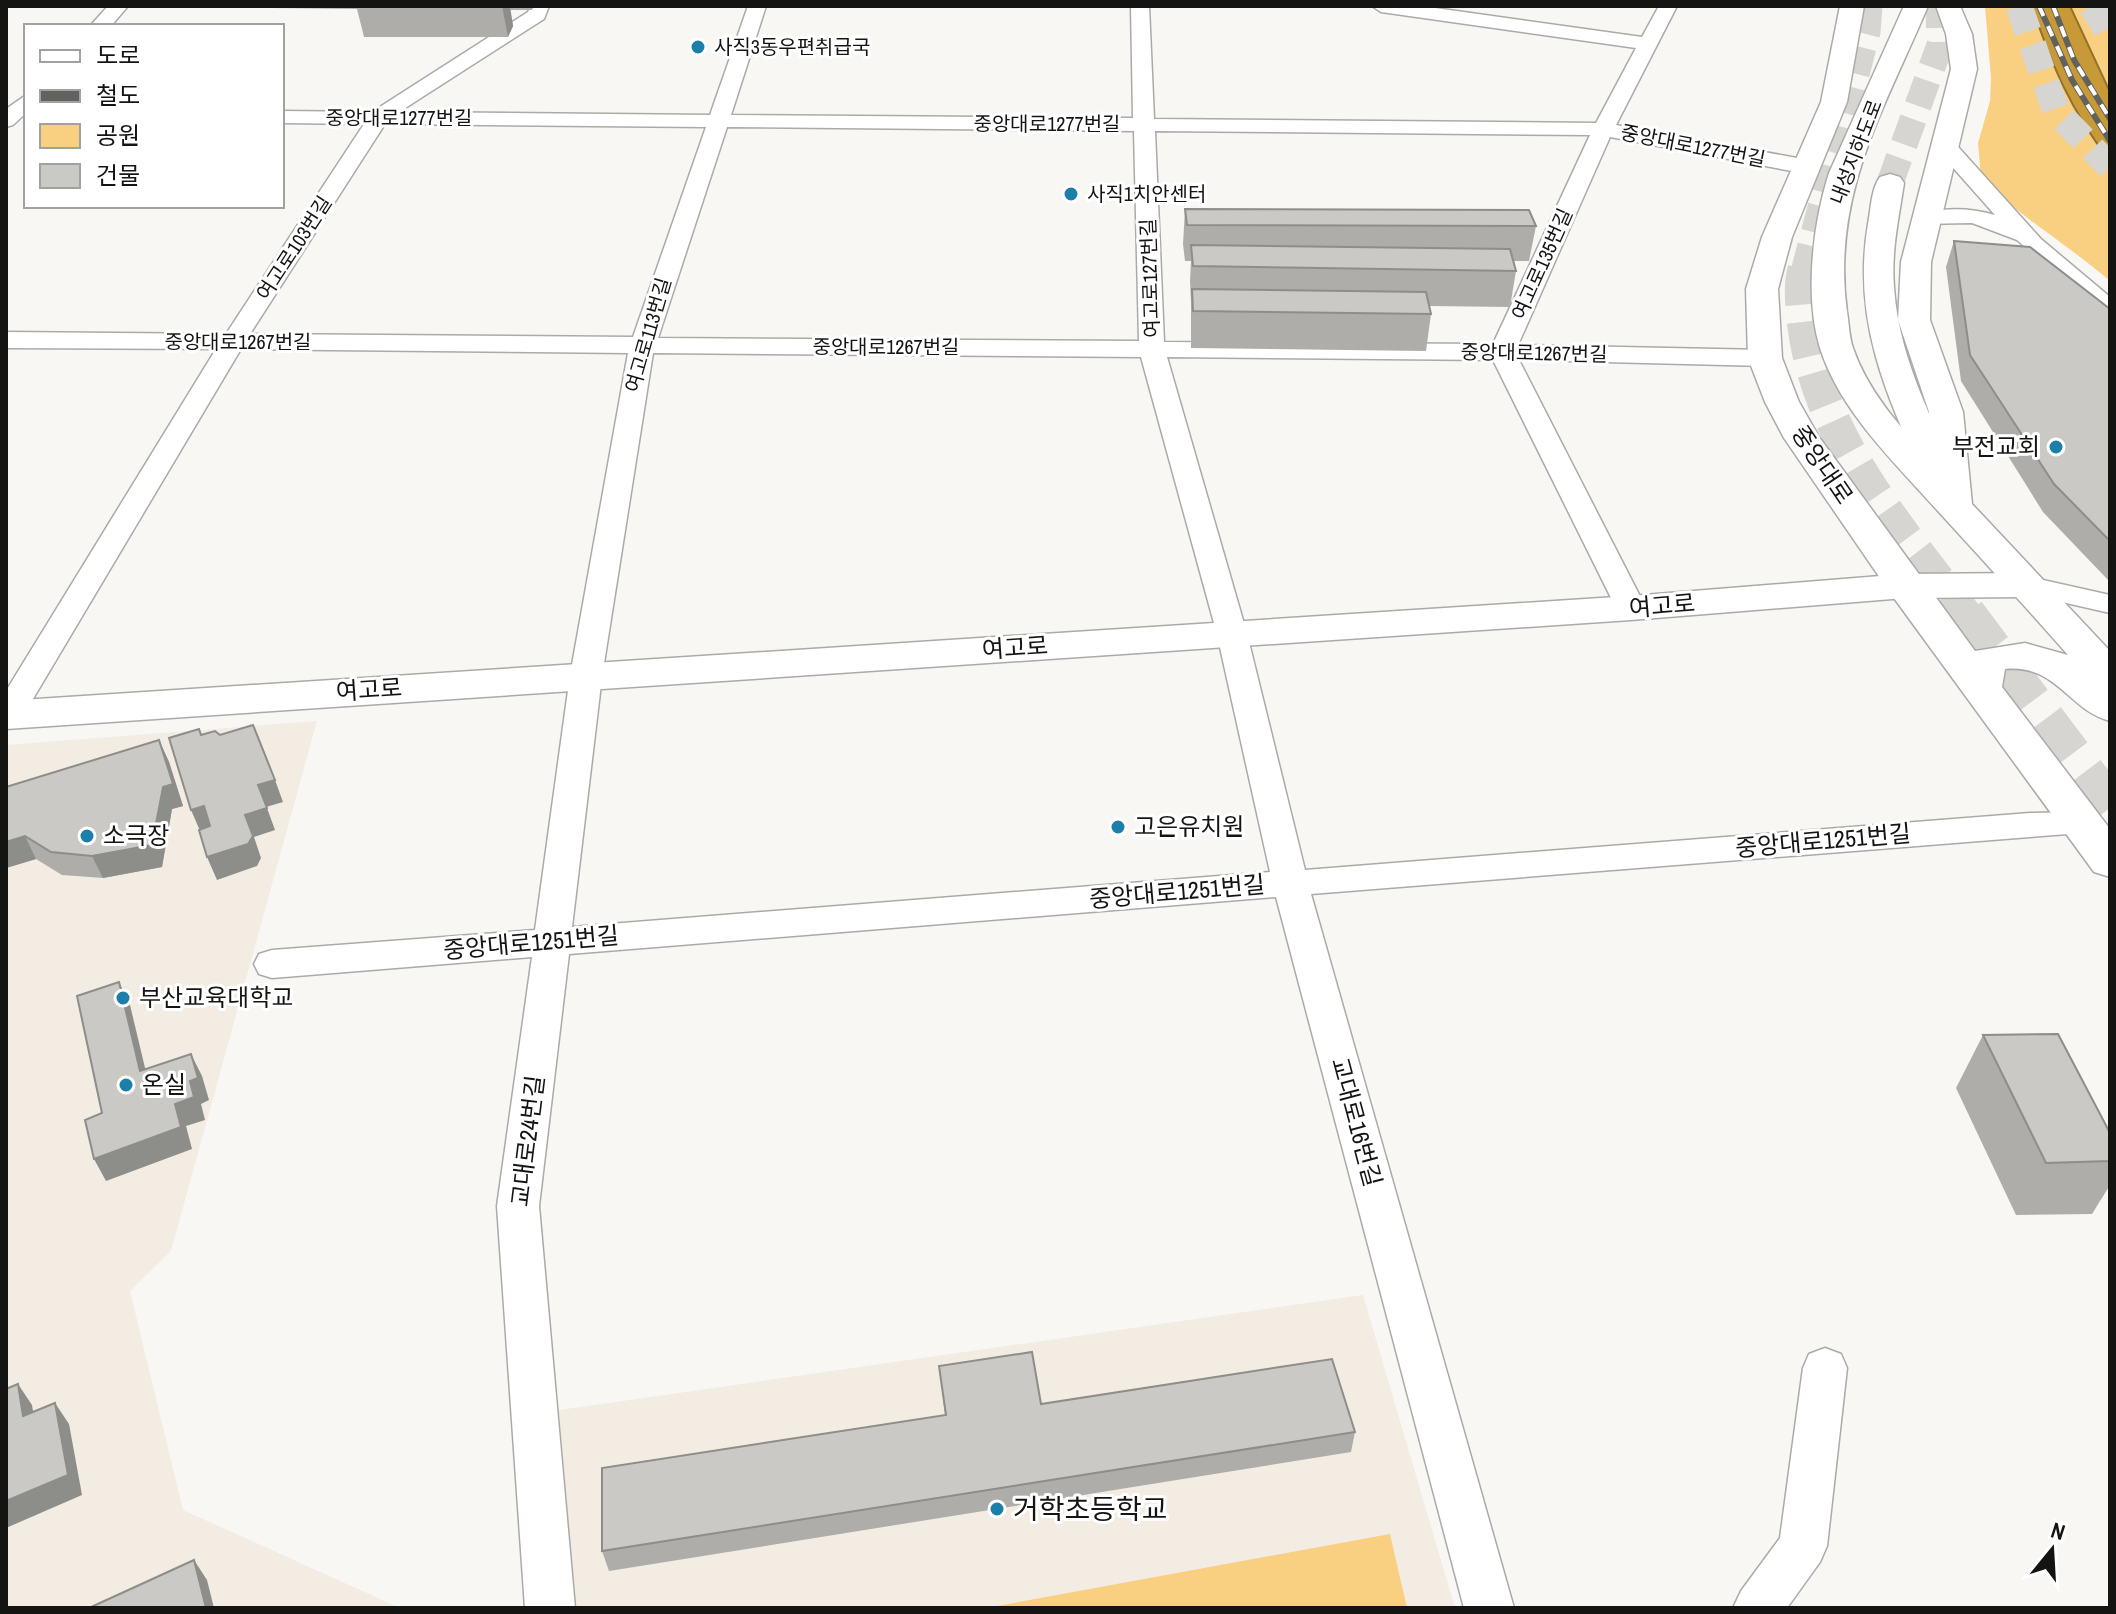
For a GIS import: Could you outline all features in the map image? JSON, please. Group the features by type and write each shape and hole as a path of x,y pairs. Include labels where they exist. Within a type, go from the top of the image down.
{"main road":[{"name":"중앙대로","path":"1852,6 1834,102 1777,237 1762,289 1765,358 1782,402 1802,438 1905,586 2110,861"},
{"name":"내성지하도로","path":"1916,6 1843,173 1834,202 1826,270 1836,347 1865,404 1954,505"},
{"path":"1948,6 1959,34 1964,69 1916,262 1914,320 1946,412 1954,505"},
{"name":"내성지하도로","path":"1834,102 1853,77 1874,35"},
{"path":"1890,183 1882,224 1878,288 1888,339 1954,505 2110,676"},
{"name":"여고로","path":"7,714 1631,608 1905,586 2025,585"},
{"path":"1981,688 1987,661 2014,653 2055,662 2110,708"}],"street":[{"path":"102,24 119,6"},
{"name":"여고로103번길","path":"7,714 233,342 378,118 537,15 540,6"},
{"name":"여고로113번길","path":"586,676 635,369 757,6"},
{"name":"여고로127번길","path":"1140,6 1152,349 1232,634"},
{"path":"1381,6 1649,44"},
{"name":"여고로135번길","path":"1502,352 1603,129 1668,6"},
{"name":"중앙대로1277번길","path":"284,117 1603,129 1808,167"},
{"path":"1943,144 2033,244 2110,310"},
{"path":"1926,219 1949,214 1977,215 2033,244"},
{"name":"중앙대로1267번길","path":"6,340 1502,352 1765,358"},
{"path":"1502,352 1631,608"},
{"path":"2025,585 2110,604"},
{"name":"교대로16번길","path":"1232,634 1290,883 1489,1608"},
{"name":"교대로24번길","path":"550,1608 518,1206 586,676"},
{"name":"중앙대로1251번길","path":"272,964 2030,825 2082,824"},
{"path":"1758,1608 1803,1546 1825,1368"}],"shaded area":[{"path":"2032,6 2070,6 2110,92 2110,161 2084,124 2064,87"},
{"name":"부산교육대학교","path":"317,721 171,1251 130,1291 183,1510 400,1608 6,1608 6,745"},
{"name":"거학초등학교","path":"1363,1295 1455,1608 575,1608 559,1410"}],"green space":[{"path":"1985,6 2110,6 2110,281 1981,178 1978,143 1990,101 1991,78"},
{"path":"1390,1534 1407,1608 986,1608"}],"building":[{"path":"1185,209 1529,210 1536,226 1187,225"},
{"name":"부전교회","path":"1954,241 2030,247 2110,309 2110,541 2054,484 1970,355"},
{"path":"1191,245 1510,249 1516,271 1193,266"},
{"path":"1192,289 1426,292 1431,314 1193,311"},
{"path":"253,725 275,780 258,785 267,808 245,815 253,836 248,844 207,857 199,830 210,826 204,806 191,810 169,738 199,729 201,735 215,731 220,735"},
{"name":"소극장","path":"159,740 173,784 163,787 152,845 92,856 51,852 25,836 6,842 6,787"},
{"name":"온실","path":"119,982 140,1071 191,1054 198,1078 190,1081 194,1097 175,1104 181,1127 94,1159 85,1120 102,1113 77,996"},
{"path":"2058,1034 2110,1133 2110,1161 2046,1163 1983,1035"},
{"path":"1032,1352 1041,1404 1332,1359 1355,1432 602,1551 602,1468 946,1415 939,1366"},
{"path":"18,1384 23,1416 55,1403 68,1475 6,1501 6,1389"},
{"path":"194,1560 206,1608 89,1608"}],"tunnel":[{"path":"1804,272 1867,32 1869,6"},
{"path":"1890,183 1940,45 1939,6"},
{"path":"2019,6 2056,111 2110,167"},
{"path":"2092,6 2110,35"},
{"path":"1805,270 1804,319 1812,361 1825,402 1843,441 1888,514 1966,617"},
{"path":"1964,615 2110,809"}],"railway":[{"path":"2039,6 2072,80 2110,141"},
{"path":"2053,6 2074,60 2110,119"}],"place":[{"name":"사직3동우편취급국","path":"698,47"},
{"name":"사직1치안센터","path":"1071,194"},
{"name":"부전교회","path":"2056,447"},
{"name":"고은유치원","path":"1118,827"},
{"name":"소극장","path":"87,836"},
{"name":"부산교육대학교","path":"123,998"},
{"name":"온실","path":"126,1085"},
{"name":"거학초등학교","path":"997,1509"}]}
